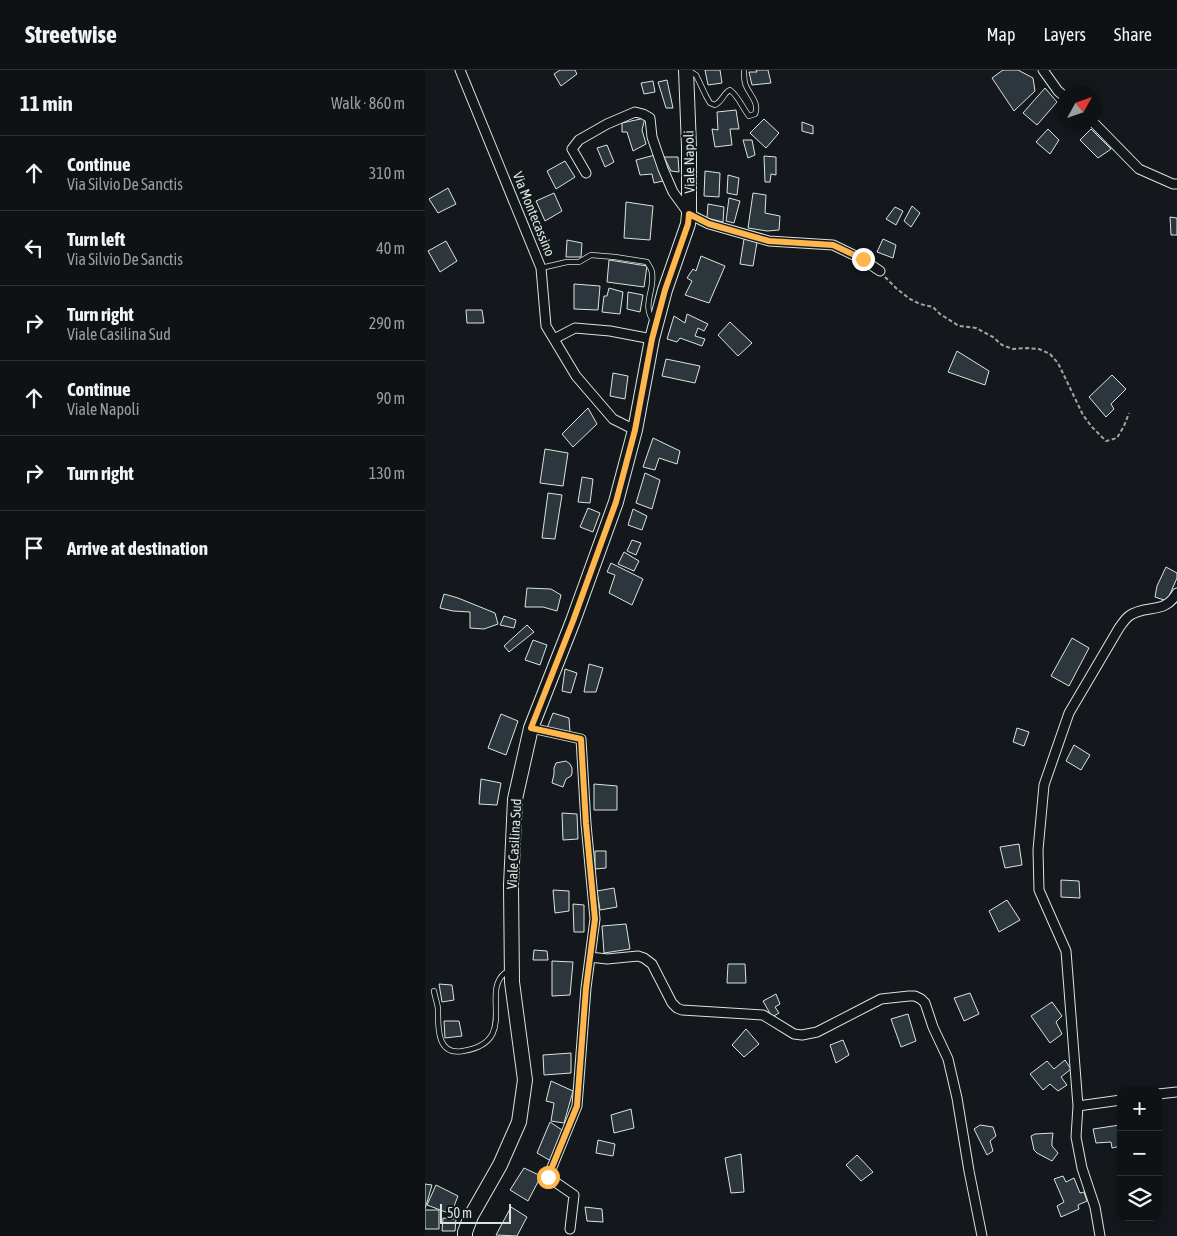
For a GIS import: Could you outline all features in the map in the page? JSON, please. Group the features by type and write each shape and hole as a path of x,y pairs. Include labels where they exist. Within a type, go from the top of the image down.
{"main road":[{"name":"Viale Napoli","path":"652,339 665,290 688,224 687,70"},
{"name":"Viale Casilina Sud","path":"465,1236 471,1216 500,1165 519,1122 525,1080 512,982 511,885 515,800 531,728 573,621 616,502 635,430 652,339"}],"street":[{"name":"Via Montecassino","path":"460,70 541,268 546,326 576,376 613,419 635,430"},
{"path":"1043,70 1057,91"},
{"path":"586,173 572,149 579,140 607,124 635,112 643,114 650,118 656,151 673,192 689,214 709,224 769,241 833,245 863,259 880,271"},
{"path":"1101,130 1139,169 1177,184"},
{"path":"554,339 575,328 652,339"},
{"path":"1100,1236 1095,1207 1082,1168 1076,1137 1078,1106 1066,951 1039,890 1038,850 1044,785 1069,713 1119,628 1128,616 1137,612 1162,607 1169,603 1177,593"},
{"path":"531,728 581,739 586,824 595,919 586,988 577,1106 548,1177 574,1194 570,1229"},
{"path":"590,957 607,959 638,956 644,958 651,964 672,1003 677,1008 682,1010 763,1015 794,1034 802,1035 817,1032 881,999 909,996 921,999 925,1003 933,1027 948,1059 982,1236"},
{"path":"1162,1094 1177,1092"},
{"path":"1078,1106 1117,1101"}],"lane":[{"path":"687,70 696,75 710,102 715,105 721,102 730,90 735,94 749,116 755,114 757,109 755,101 745,84 743,70"},
{"path":"541,268 567,262 579,262 591,255 647,262 653,277 648,302 649,316 656,325"},
{"path":"434,991 438,1008 437,1022 441,1042 447,1049 453,1052 474,1049 485,1043 495,1029 497,988 500,976 505,973 512,974"}],"path":[{"path":"880,271 897,289 910,299 933,307 940,314 959,326 976,328 1013,350 1027,348 1050,354 1058,363 1083,415 1106,441 1117,438 1125,426 1129,413"}],"building":[{"path":"560,70 575,70 577,74 561,86 554,74"},
{"path":"705,70 720,70 722,83 708,85"},
{"path":"756,70 768,70 771,83 752,85 749,72 757,72"},
{"path":"1003,70 1018,70 1033,78 1035,91 1014,111 992,78"},
{"path":"667,80 673,108 666,108 658,82"},
{"path":"653,81 655,92 644,94 641,83"},
{"path":"1045,88 1057,102 1037,125 1023,113"},
{"path":"736,110 739,129 730,129 732,145 715,147 712,129 718,130 717,112"},
{"path":"645,118 642,130 646,144 633,151 627,132 622,132 622,123"},
{"path":"764,119 779,133 766,148 750,133"},
{"path":"802,122 813,126 813,134 802,131"},
{"path":"1048,129 1059,140 1050,154 1036,142"},
{"path":"1092,130 1111,149 1098,158 1080,140"},
{"path":"743,140 752,140 755,155 748,158"},
{"path":"607,145 614,162 605,167 597,148"},
{"path":"655,155 663,181 654,183 652,174 640,175 636,160"},
{"path":"764,156 776,157 776,175 771,174 770,182 765,182"},
{"path":"664,157 678,157 679,172 671,171"},
{"path":"565,161 575,177 556,189 547,171"},
{"path":"705,171 720,173 719,197 704,196"},
{"path":"728,175 739,178 737,195 727,193"},
{"path":"448,188 456,204 438,213 429,199"},
{"path":"554,193 562,211 545,221 536,201"},
{"path":"753,193 766,195 765,213 780,216 779,230 767,231 748,228"},
{"path":"729,198 740,201 734,223 726,221"},
{"path":"626,202 653,206 650,240 624,238"},
{"path":"708,204 724,207 723,222 707,218"},
{"path":"912,206 920,213 911,227 904,221"},
{"path":"895,207 903,211 896,225 886,219"},
{"path":"1170,217 1177,218 1177,235 1171,235"},
{"path":"744,239 757,242 753,266 740,264"},
{"path":"883,239 896,245 893,258 877,252"},
{"path":"567,240 582,243 581,257 566,257"},
{"path":"446,241 457,261 440,272 428,251"},
{"path":"701,256 725,266 709,303 685,295 692,281 687,278 693,269 696,271"},
{"path":"609,260 647,266 644,287 607,282"},
{"path":"574,284 600,286 598,310 574,309"},
{"path":"609,288 623,292 620,314 602,312 604,296 607,296"},
{"path":"628,292 643,295 640,312 627,309"},
{"path":"466,310 482,310 484,323 467,323"},
{"path":"687,314 708,324 704,331 698,328 695,336 705,339 702,346 680,338 677,342 667,339 674,316 685,323"},
{"path":"730,322 752,343 738,356 718,335"},
{"path":"957,351 989,371 985,385 948,372"},
{"path":"666,359 700,366 695,383 662,376"},
{"path":"613,373 628,376 625,399 610,396"},
{"path":"1112,375 1126,389 1111,404 1114,409 1106,417 1089,397"},
{"path":"588,408 597,424 573,447 562,434"},
{"path":"653,438 680,451 677,464 659,458 655,470 643,467"},
{"path":"545,449 568,453 563,486 540,483"},
{"path":"645,473 660,480 652,509 636,503"},
{"path":"582,477 593,479 590,503 578,502"},
{"path":"548,493 562,495 555,539 542,538"},
{"path":"588,508 600,513 593,532 580,527"},
{"path":"633,509 647,516 642,530 628,525"},
{"path":"632,540 641,543 636,555 627,551"},
{"path":"624,552 639,561 634,571 618,564"},
{"path":"611,563 643,579 632,605 609,593 615,575 607,572"},
{"path":"1166,567 1177,573 1177,578 1167,601 1155,597 1157,586"},
{"path":"527,588 551,589 561,595 557,611 543,607 525,607"},
{"path":"444,594 495,613 498,624 484,629 470,628 470,612 440,608"},
{"path":"504,616 516,620 514,628 500,625"},
{"path":"527,625 534,632 509,652 504,646"},
{"path":"1072,638 1089,648 1069,686 1051,676"},
{"path":"533,640 547,645 540,665 525,660"},
{"path":"589,664 603,668 596,692 584,692"},
{"path":"565,669 577,673 571,693 562,691"},
{"path":"553,713 569,718 570,732 547,728"},
{"path":"501,714 518,721 506,755 488,748"},
{"path":"1017,728 1029,732 1024,746 1013,742"},
{"path":"1074,745 1090,755 1081,770 1066,761"},
{"path":"566,761 572,768 572,773 566,779 563,787 552,783 556,763"},
{"path":"481,779 501,783 497,805 479,804"},
{"path":"594,784 617,786 617,810 594,810"},
{"path":"562,813 577,814 578,839 563,840"},
{"path":"1019,844 1022,865 1005,868 1000,847"},
{"path":"595,851 606,851 606,868 595,869"},
{"path":"1061,880 1079,881 1080,898 1061,897"},
{"path":"614,888 617,907 600,910 597,891"},
{"path":"553,890 569,891 569,911 555,913"},
{"path":"1007,900 1020,920 999,932 989,911"},
{"path":"573,904 584,905 584,932 574,932"},
{"path":"626,924 630,949 604,953 602,926"},
{"path":"534,950 547,951 548,960 533,960"},
{"path":"552,961 573,962 570,995 552,996"},
{"path":"728,964 745,964 746,983 727,983"},
{"path":"439,984 452,985 454,1000 442,1002"},
{"path":"970,993 979,1014 964,1021 954,998"},
{"path":"776,994 780,1004 775,1007 779,1013 772,1017 763,1001"},
{"path":"1052,1002 1062,1016 1056,1022 1062,1034 1050,1043 1031,1016"},
{"path":"908,1014 916,1041 901,1047 891,1019"},
{"path":"444,1021 459,1021 462,1036 445,1038"},
{"path":"746,1029 759,1044 744,1057 732,1045"},
{"path":"843,1040 849,1055 836,1063 830,1045"},
{"path":"571,1053 571,1073 544,1075 543,1055"},
{"path":"1065,1060 1071,1069 1061,1077 1067,1085 1058,1091 1050,1084 1043,1090 1030,1074 1047,1061 1054,1069"},
{"path":"551,1081 573,1091 564,1123 551,1121 554,1103 546,1101"},
{"path":"631,1109 634,1128 614,1133 611,1115"},
{"path":"550,1122 565,1132 551,1161 537,1153"},
{"path":"980,1125 993,1127 996,1136 990,1141 993,1151 987,1155 974,1129"},
{"path":"1117,1125 1117,1147 1112,1148 1111,1142 1096,1143 1093,1129"},
{"path":"1053,1133 1052,1146 1058,1153 1052,1161 1034,1150 1031,1136"},
{"path":"598,1140 615,1144 613,1156 596,1153"},
{"path":"741,1154 744,1192 731,1193 725,1158"},
{"path":"857,1155 873,1172 861,1181 846,1165"},
{"path":"524,1168 541,1176 528,1201 510,1190"},
{"path":"1063,1176 1066,1182 1074,1178 1080,1193 1084,1192 1087,1201 1078,1205 1079,1209 1061,1217 1057,1206 1064,1202 1054,1179"},
{"path":"425,1184 432,1185 425,1209"},
{"path":"436,1185 458,1196 451,1214 427,1205"},
{"path":"511,1207 527,1217 517,1236 496,1235"},
{"path":"585,1207 602,1209 603,1222 587,1221"},
{"path":"425,1210 439,1210 439,1229 425,1229"},
{"path":"443,1218 456,1219 455,1231 442,1231"}],"route":[{"path":"548,1177 577,1106 586,988 595,919 586,824 581,739 531,728 573,621 616,502 635,430 652,339 665,290 688,224 689,214 709,224 769,241 833,245 863,259"}]}
